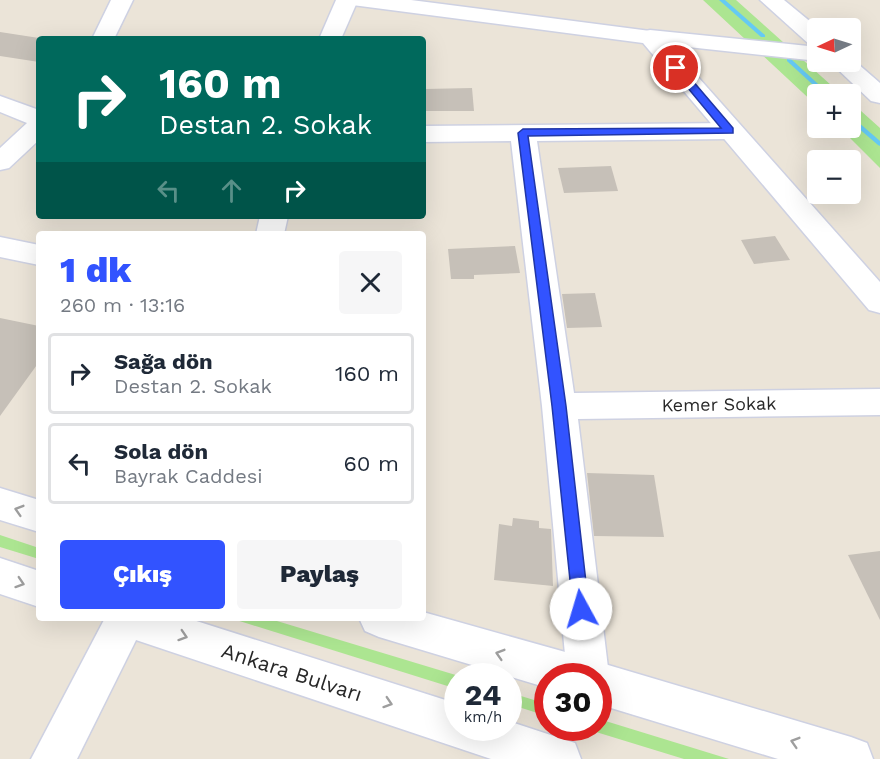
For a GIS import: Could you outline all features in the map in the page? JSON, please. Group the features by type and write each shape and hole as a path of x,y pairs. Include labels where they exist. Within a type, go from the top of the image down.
{"street":[{"path":"104,36 122,0"},
{"path":"331,36 347,0"},
{"path":"360,0 650,37 807,53"},
{"path":"771,0 807,31"},
{"path":"650,37 880,302"},
{"path":"853,72 880,96"},
{"path":"0,104 36,117"},
{"path":"0,162 36,129"},
{"path":"426,134 730,131"},
{"path":"523,133 559,406 587,663"},
{"path":"0,247 36,254"},
{"name":"Kemer Sokak","path":"559,406 880,402"},
{"path":"0,504 36,515"},
{"path":"0,576 36,588"},
{"path":"54,759 126,621"},
{"name":"Ankara Bulvarı","path":"137,621 444,721"},
{"path":"389,621 534,664"},
{"path":"612,687 851,759"},
{"path":"503,741 559,759"}],"green space":[{"path":"703,0 736,0 807,64 807,72 816,72 830,84 807,84 807,97"},
{"path":"861,111 880,128 880,168 850,138 861,138"},
{"path":"0,535 36,547 36,558 0,547"},
{"path":"240,621 277,621 444,671 444,685"},
{"path":"522,696 534,700 534,712 522,708"},
{"path":"612,723 729,759 684,759 612,737"}],"building":[{"path":"0,32 36,38 36,62 0,56"},
{"path":"472,88 474,111 426,111 426,89"},
{"path":"611,166 618,191 564,193 558,168"},
{"path":"775,236 790,260 754,264 741,240"},
{"path":"515,246 520,273 474,275 474,279 451,279 448,249"},
{"path":"595,293 602,327 567,328 562,294"},
{"path":"0,318 36,325 36,366 0,416"},
{"path":"587,473 654,475 664,537 594,536"},
{"path":"513,518 539,521 539,528 551,529 553,586 494,580 499,524 512,526"},
{"path":"880,551 880,620 848,555"}],"waterway":[{"path":"722,0 763,36"},
{"path":"789,60 815,84"},
{"path":"861,127 880,144"}],"route":[{"path":"581,609 559,406 523,133 730,131 676,68"}]}
